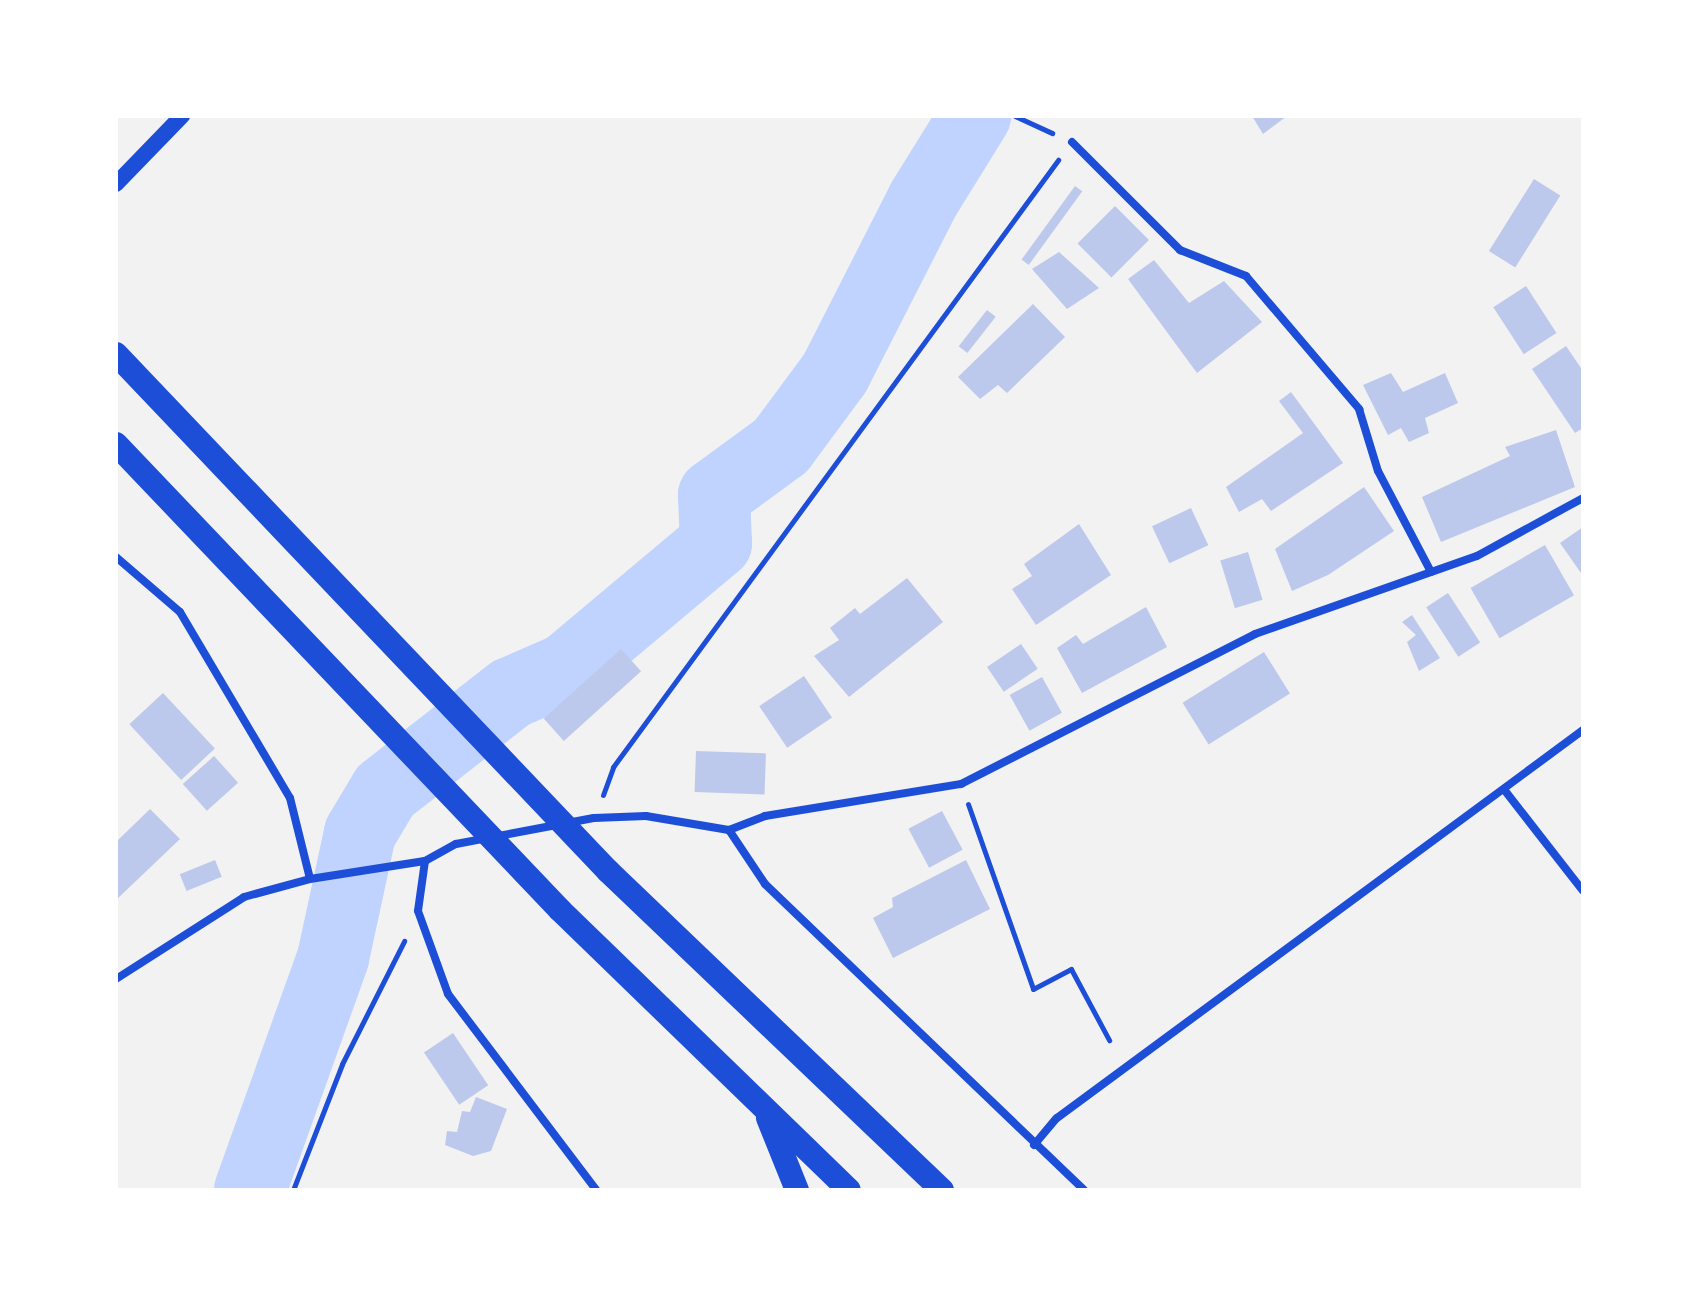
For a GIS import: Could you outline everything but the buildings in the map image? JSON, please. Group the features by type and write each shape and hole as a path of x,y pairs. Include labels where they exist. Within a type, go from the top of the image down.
{"highway":[{"path":"116,354 413,671 608,871 942,1190"},
{"path":"116,444 560,910 849,1190"},
{"path":"765,1110 797,1190"}],"main road":[{"path":"116,184 182,116"}],"street":[{"path":"1072,142 1180,250 1246,276 1349,396 1359,409 1378,471 1431,572"},
{"path":"116,979 244,897 310,879 425,861 456,844 594,818 646,816 729,830 765,816 961,784 1255,634 1477,556 1583,498"},
{"path":"116,557 180,612 290,798 310,879"},
{"path":"1034,1145 1057,1118 1506,792 1583,730"},
{"path":"1506,792 1583,891"},
{"path":"729,830 765,884 1084,1190"},
{"path":"425,861 418,911 448,994 596,1190"}],"path":[{"path":"594,818 613,767 1072,142 1015,116"},
{"path":"961,784 1033,989 1071,969 1109,1040"},
{"path":"293,1190 342,1064 418,911"}],"waterway":[{"path":"250,1190 333,958 360,833 385,791 511,693 566,669 716,543 714,495 781,446 835,373 923,200 975,116"}]}
